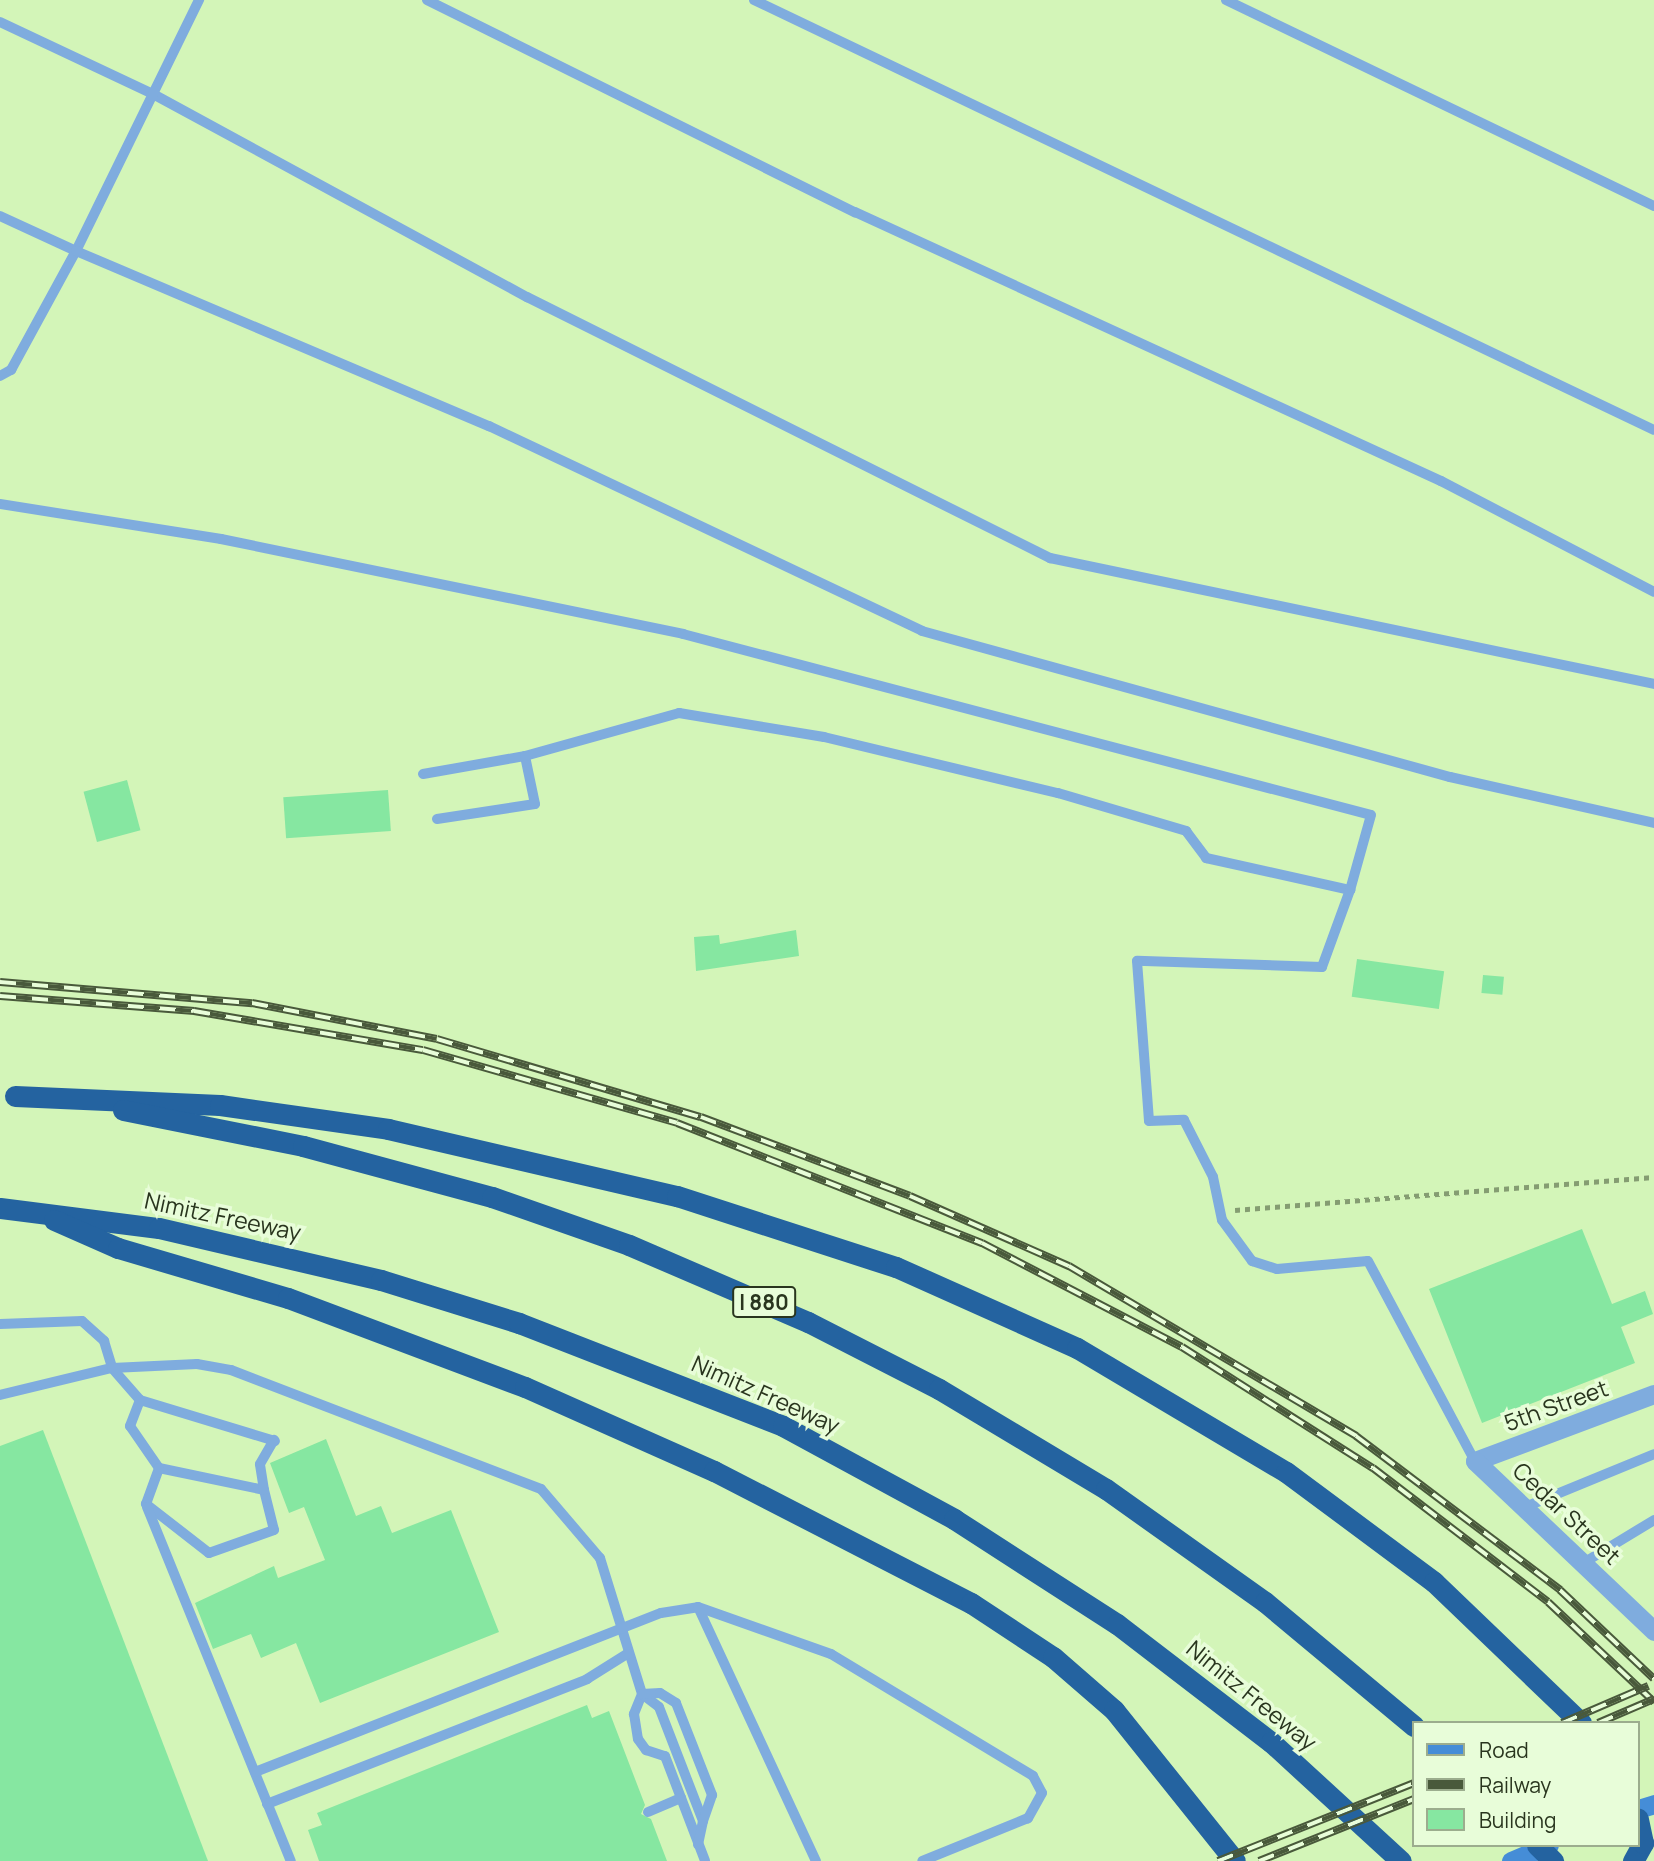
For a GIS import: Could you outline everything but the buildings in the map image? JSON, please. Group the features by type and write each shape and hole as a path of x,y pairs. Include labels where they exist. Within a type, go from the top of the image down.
{"highway":[{"path":"8,1095 220,1105 388,1129 677,1195 873,1257 1077,1348 1265,1457 1434,1582 1579,1721"},
{"name":"I 880","path":"8,1095 220,1128 398,1170 584,1228 764,1302 939,1389 1106,1489 1265,1602 1412,1724"},
{"name":"Nimitz Freeway","path":"0,1208 33,1210 159,1228 381,1280 552,1335 783,1426 922,1500 1077,1596 1234,1712 1401,1861"},
{"path":"33,1210 118,1248 288,1298 525,1387 714,1471 971,1604 1054,1657 1114,1710 1236,1861"},
{"path":"1633,1861 1643,1843 1640,1829"},
{"path":"1540,1847 1553,1861"}],"main road":[{"path":"1511,1861 1544,1847"}],"street":[{"name":"5th Street","path":"1475,1461 1654,1394"},
{"name":"Cedar Street","path":"1475,1461 1654,1631"}],"lane":[{"path":"0,376 11,370 76,251 199,0"},
{"path":"427,0 855,212 1441,481 1654,592"},
{"path":"754,0 1654,430"},
{"path":"1226,0 1654,206"},
{"path":"0,22 153,94 527,297 1050,558 1654,684"},
{"path":"0,216 76,251 489,426 922,631 1450,777 1654,823"},
{"path":"0,504 221,539 361,573 669,631 1371,815 1350,890 1322,967 1138,961 1149,1121 1184,1119 1213,1177 1216,1199 1233,1241 1252,1261 1277,1269 1368,1261 1475,1461"},
{"path":"423,774 525,756 679,713 824,737 1058,793 1186,831 1206,858 1350,890"},
{"path":"437,819 535,804 525,756"},
{"path":"0,1324 82,1321 104,1341 112,1368 140,1400 274,1440 260,1464 274,1530 209,1553 146,1504"},
{"path":"0,1395 112,1368 163,1361 231,1370 541,1489 600,1558 627,1654 642,1694 659,1707 703,1821"},
{"path":"140,1400 130,1426 159,1468 264,1490"},
{"path":"1525,1507 1654,1454"},
{"path":"159,1468 146,1504 291,1861"},
{"path":"1584,1562 1654,1520"},
{"path":"698,1607 816,1861"},
{"path":"255,1772 594,1639 621,1633 661,1613 698,1607 831,1654 1032,1776 1042,1793 1028,1818 922,1861"},
{"path":"268,1804 587,1679 627,1654"},
{"path":"642,1694 660,1693 676,1703 712,1795 698,1844"},
{"path":"642,1694 635,1714 638,1739 646,1750 665,1756 705,1861"},
{"path":"648,1812 681,1798"}],"path":[{"path":"1216,1199 1248,1213 1654,1177"}],"railway":[{"path":"0,982 252,1003 437,1039 701,1117 910,1196 1069,1266 1356,1436 1560,1590 1654,1679"},
{"path":"0,996 194,1011 423,1050 677,1123 982,1243 1182,1347 1373,1468 1548,1602 1654,1702"},
{"path":"1567,1721 1648,1686"},
{"path":"1603,1721 1654,1699"},
{"path":"1218,1861 1412,1784"},
{"path":"1259,1861 1412,1800"}]}
